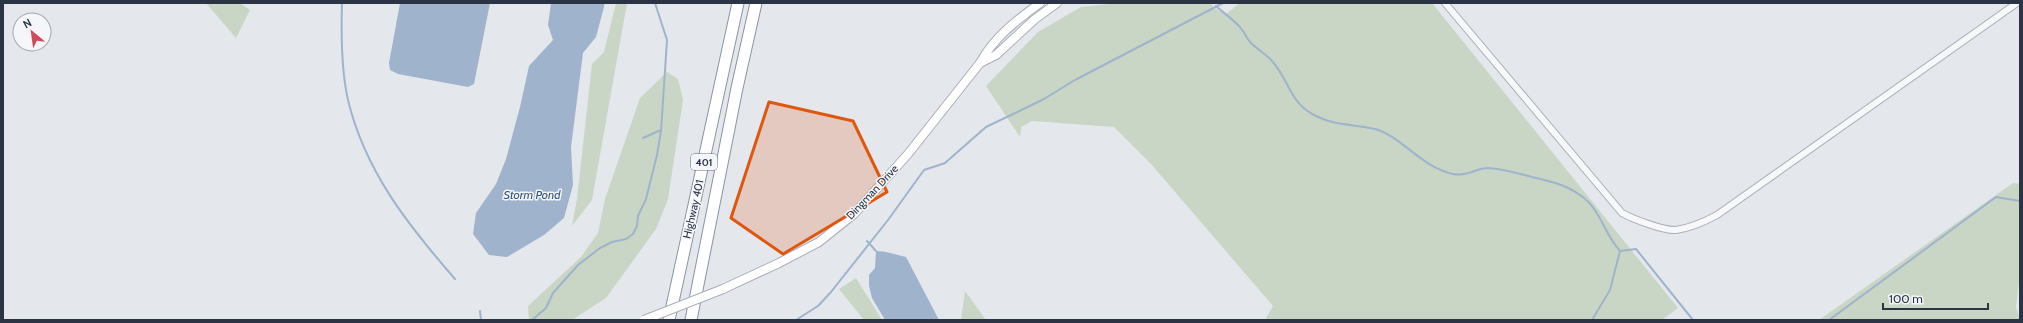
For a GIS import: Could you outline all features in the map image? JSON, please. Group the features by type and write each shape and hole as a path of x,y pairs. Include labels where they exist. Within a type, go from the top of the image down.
{"highway":[{"name":"Highway 401","path":"669,320 738,3"},
{"name":"Highway 401","path":"691,320 737,88 756,3"}],"main road":[{"name":"Dingman Drive","path":"644,320 723,289 779,263 819,242 854,214 908,154 980,63 989,47 1003,33 1040,3"},
{"name":"Dingman Drive","path":"980,63 996,55 1035,19 1057,3"}],"street":[{"path":"1445,3 1622,213 1635,220 1674,230 1702,223 1717,215 2018,3"}],"highlighted area":[{"path":"769,102 853,121 887,192 783,254 731,218"}],"green space":[{"path":"206,3 240,3 250,10 236,38"},
{"path":"616,3 627,3 592,200 572,226 577,199 592,64 604,52"},
{"path":"1119,3 1210,3 1216,9 1226,14 1240,3 1432,3 1678,308 1662,320 1265,320 1273,306 1151,164 1114,127 1032,121 1021,127 1020,137 986,86 1038,32 1081,7"},
{"path":"667,72 678,79 683,100 668,199 656,229 606,298 572,320 529,320 528,306 581,257 598,233 605,199 640,98"},
{"path":"2013,183 2020,184 2020,272 2016,307 2020,320 1819,320"},
{"path":"856,278 882,320 864,320 839,289"},
{"path":"965,291 986,320 961,320"}],"water":[{"path":"400,3 490,3 474,84 468,87 398,74 390,70 389,63"},
{"name":"Storm Pond","path":"551,3 605,3 596,37 583,53 571,147 573,185 564,218 544,235 507,257 489,255 473,234 476,213 496,184 506,159 529,66 553,40 548,25"},
{"path":"876,251 888,252 906,257 939,320 885,320 872,298 869,286 869,275 875,268"}],"waterway":[{"path":"342,3 342,52 344,76 348,100 365,150 390,196 421,238 455,279"},
{"path":"532,320 546,308 553,293 578,265 600,248 612,242 626,239 633,234 637,226 638,216 646,199 657,155 661,131 667,40 655,3"},
{"path":"796,320 818,306 831,292 888,220 924,170 945,163 986,127 1044,99 1075,80 1223,3"},
{"path":"1216,6 1239,26 1251,43 1272,61 1283,76 1300,105 1316,116 1331,122 1368,127 1385,133 1394,138 1421,159 1453,174 1458,175 1484,168 1500,169 1557,183 1580,195 1593,207 1610,237 1620,251 1636,249 1693,320"},
{"path":"643,138 661,130"},
{"path":"1829,320 1996,197 2020,201"},
{"path":"867,241 876,251"},
{"path":"1592,320 1610,290 1620,251"},
{"path":"480,311 481,320"}]}
